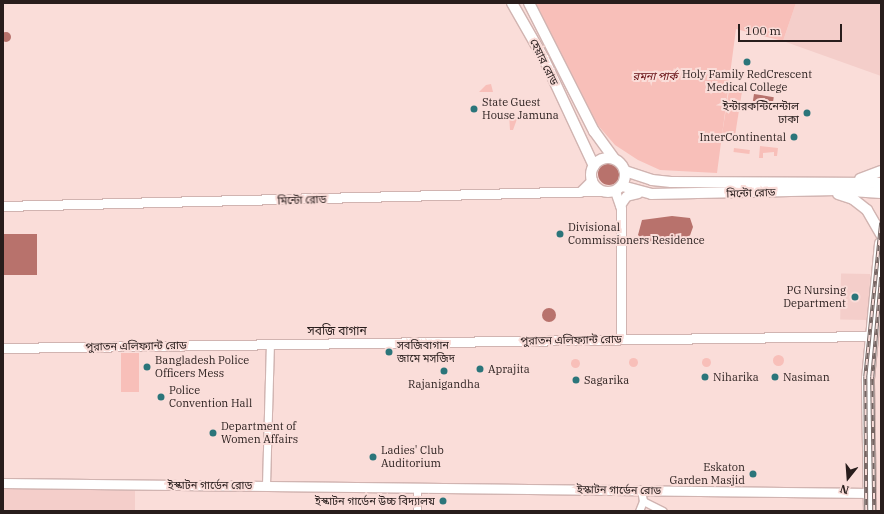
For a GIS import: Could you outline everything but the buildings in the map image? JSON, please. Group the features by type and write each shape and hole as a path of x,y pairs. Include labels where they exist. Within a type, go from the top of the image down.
{"highway":[{"path":"870,511 868,379 881,244"}],"main road":[{"name":"হেয়ার রোড","path":"512,3 544,59 594,166"},
{"path":"529,3 594,131 614,159 621,163 625,171 619,189 621,339"},
{"path":"580,192 592,180 594,166 602,159 614,159"},
{"name":"মিন্টো রোড","path":"625,171 652,180 671,182 825,186 881,193"},
{"path":"881,171 862,179 830,178 825,186 860,203 872,216 881,234"},
{"path":"592,180 601,191 619,189"},
{"name":"মিন্টো রোড","path":"619,189 638,193 707,194 881,183"},
{"name":"মিন্টো রোড","path":"3,206 601,191"},
{"path":"620,205 626,196 638,193"},
{"name":"পুরাতন এলিফ্যান্ট রোড","path":"3,348 871,336"},
{"name":"ইস্কাটন গার্ডেন রোড","path":"3,483 870,493"}],"street":[{"path":"266,485 270,344"},
{"path":"417,487 417,511"},
{"path":"639,511 643,501 641,490"},
{"path":"643,501 663,511"}],"shaded area":[{"path":"796,3 881,3 881,76 783,41"},
{"path":"4,32 8,32 11,37 8,42 4,42 1,39 1,35"},
{"path":"754,94 774,97 772,110 752,107"},
{"path":"609,163 617,166 620,174 617,182 609,185 601,182 598,174 601,166"},
{"path":"672,216 690,218 693,227 688,241 678,244 653,242 642,239 638,235 642,220"},
{"path":"3,234 37,234 37,275 3,275"},
{"name":"PG Nursing Department","path":"841,273 870,274 869,320 840,319"},
{"path":"549,308 554,310 556,315 554,320 549,322 544,320 542,315 544,310"},
{"path":"3,487 135,487 135,511 3,511"}],"green space":[{"name":"রমনা পার্ক","path":"532,3 796,3 783,41 736,29 717,173 660,170 638,160 615,145 596,123"},
{"path":"491,84 493,92 479,92 486,85"},
{"path":"730,84 743,86 735,136 722,134"},
{"path":"509,114 515,115 517,119 513,130 510,130"},
{"path":"760,146 778,148 777,156 774,156 774,152 763,153 763,158 759,158"},
{"path":"734,148 750,150 749,154 734,152"},
{"path":"121,353 139,353 139,392 121,392"},
{"path":"776,355 780,355 782,356 782,364 776,365 773,362 773,358"},
{"path":"706,357 711,362 706,367 701,362"},
{"path":"631,358 635,358 637,362 635,366 631,366 629,364 629,360"},
{"path":"573,359 577,359 579,363 577,367 573,367 571,365 571,361"}],"railway":[{"path":"866,511 865,377 881,223"},
{"path":"874,511 872,377 881,277"}],"place":[{"name":"Holy Family RedCrescent Medical College","path":"747,62"},
{"name":"State Guest House Jamuna","path":"474,109"},
{"name":"ইন্টারকন্টিনেন্টাল ঢাকা","path":"807,113"},
{"name":"InterContinental","path":"794,137"},
{"name":"Divisional Commissioners Residence","path":"560,234"},
{"name":"PG Nursing Department","path":"855,297"},
{"name":"সবজিবাগান জামে মসজিদ","path":"389,352"},
{"name":"Bangladesh Police Officers Mess","path":"147,367"},
{"name":"Aprajita","path":"480,369"},
{"name":"Rajanigandha","path":"444,371"},
{"name":"Niharika","path":"705,377"},
{"name":"Nasiman","path":"775,377"},
{"name":"Sagarika","path":"576,380"},
{"name":"Police Convention Hall","path":"161,397"},
{"name":"Department of Women Affairs","path":"213,433"},
{"name":"Ladies' Club Auditorium","path":"373,457"},
{"name":"Eskaton Garden Masjid","path":"753,474"},
{"name":"ইস্কাটন গার্ডেন উচ্চ বিদ্যালয়","path":"443,501"}],"district":[{"name":"সবজি বাগান","path":"337,331"}]}
